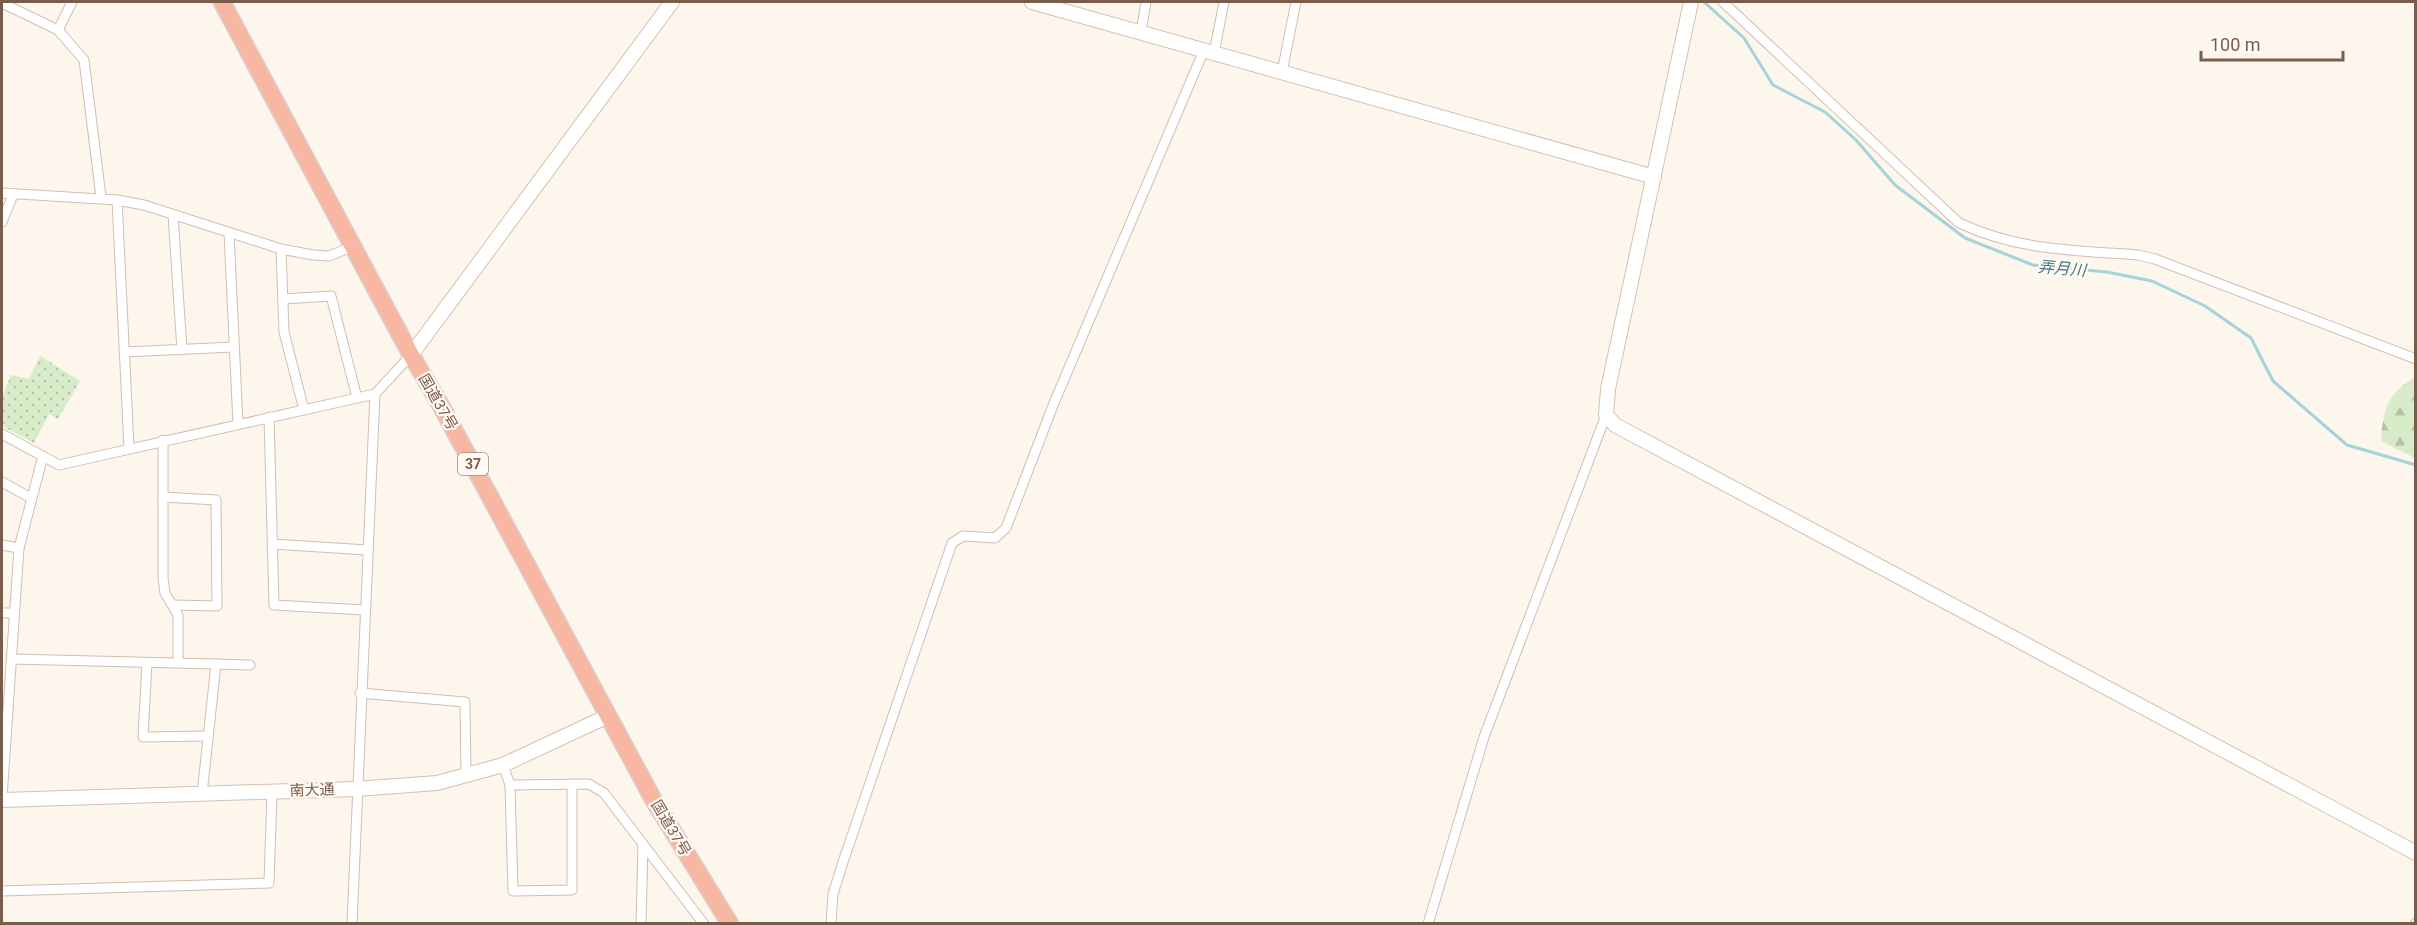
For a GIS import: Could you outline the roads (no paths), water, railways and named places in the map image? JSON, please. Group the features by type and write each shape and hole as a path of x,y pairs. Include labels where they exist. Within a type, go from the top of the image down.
{"highway":[{"name":"国道37号","path":"222,2 411,356 440,404 653,799 730,924"}],"street":[{"path":"58,30 72,2"},
{"path":"2,434 59,465 375,394 411,356 672,2"},
{"path":"1032,2 1654,177"},
{"path":"1141,32 1146,2"},
{"path":"831,924 833,894 843,862 952,543 963,536 995,538 1001,535 1006,528 1054,404 1209,51 1224,2"},
{"path":"1282,72 1296,2"},
{"path":"1428,924 1484,737 1606,415 1608,389 1691,2"},
{"path":"1723,2 1959,223 1986,235 2024,246 2138,255 2155,259 2415,359"},
{"path":"2,3 58,30 84,60 101,197"},
{"path":"2,193 101,197 117,200 281,249 329,256 354,246"},
{"path":"2,222 13,195"},
{"path":"117,200 129,448"},
{"path":"173,215 182,350"},
{"path":"229,232 238,423"},
{"path":"281,249 284,332 304,410"},
{"path":"283,299 331,296 357,398"},
{"path":"124,352 234,347"},
{"path":"352,924 360,693 375,394"},
{"path":"1606,415 1623,432 2415,853"},
{"path":"269,417 274,605 364,610"},
{"path":"163,440 162,578 165,593 178,615 178,663"},
{"path":"2,799 19,548 43,456"},
{"path":"2,482 31,498"},
{"path":"163,497 216,500 217,606 173,605"},
{"path":"272,544 367,550"},
{"path":"2,545 19,548"},
{"path":"2,613 14,613"},
{"path":"12,658 250,665"},
{"path":"147,663 143,737 208,736"},
{"path":"202,794 216,664"},
{"path":"360,693 465,702 466,776"},
{"name":"南大通","path":"2,799 406,787 466,776 503,765 608,716"},
{"path":"503,765 510,785 513,891 572,891 572,784"},
{"path":"510,785 589,784 603,793 704,924"},
{"path":"2,891 269,883 272,792"},
{"path":"641,924 643,844"}],"waterway":[{"name":"弄月川","path":"1704,2 1744,38 1773,85 1825,112 1856,140 1895,185 1965,238 2033,265 2107,272 2152,281 2205,306 2251,338 2273,381 2347,445 2416,465"}]}
